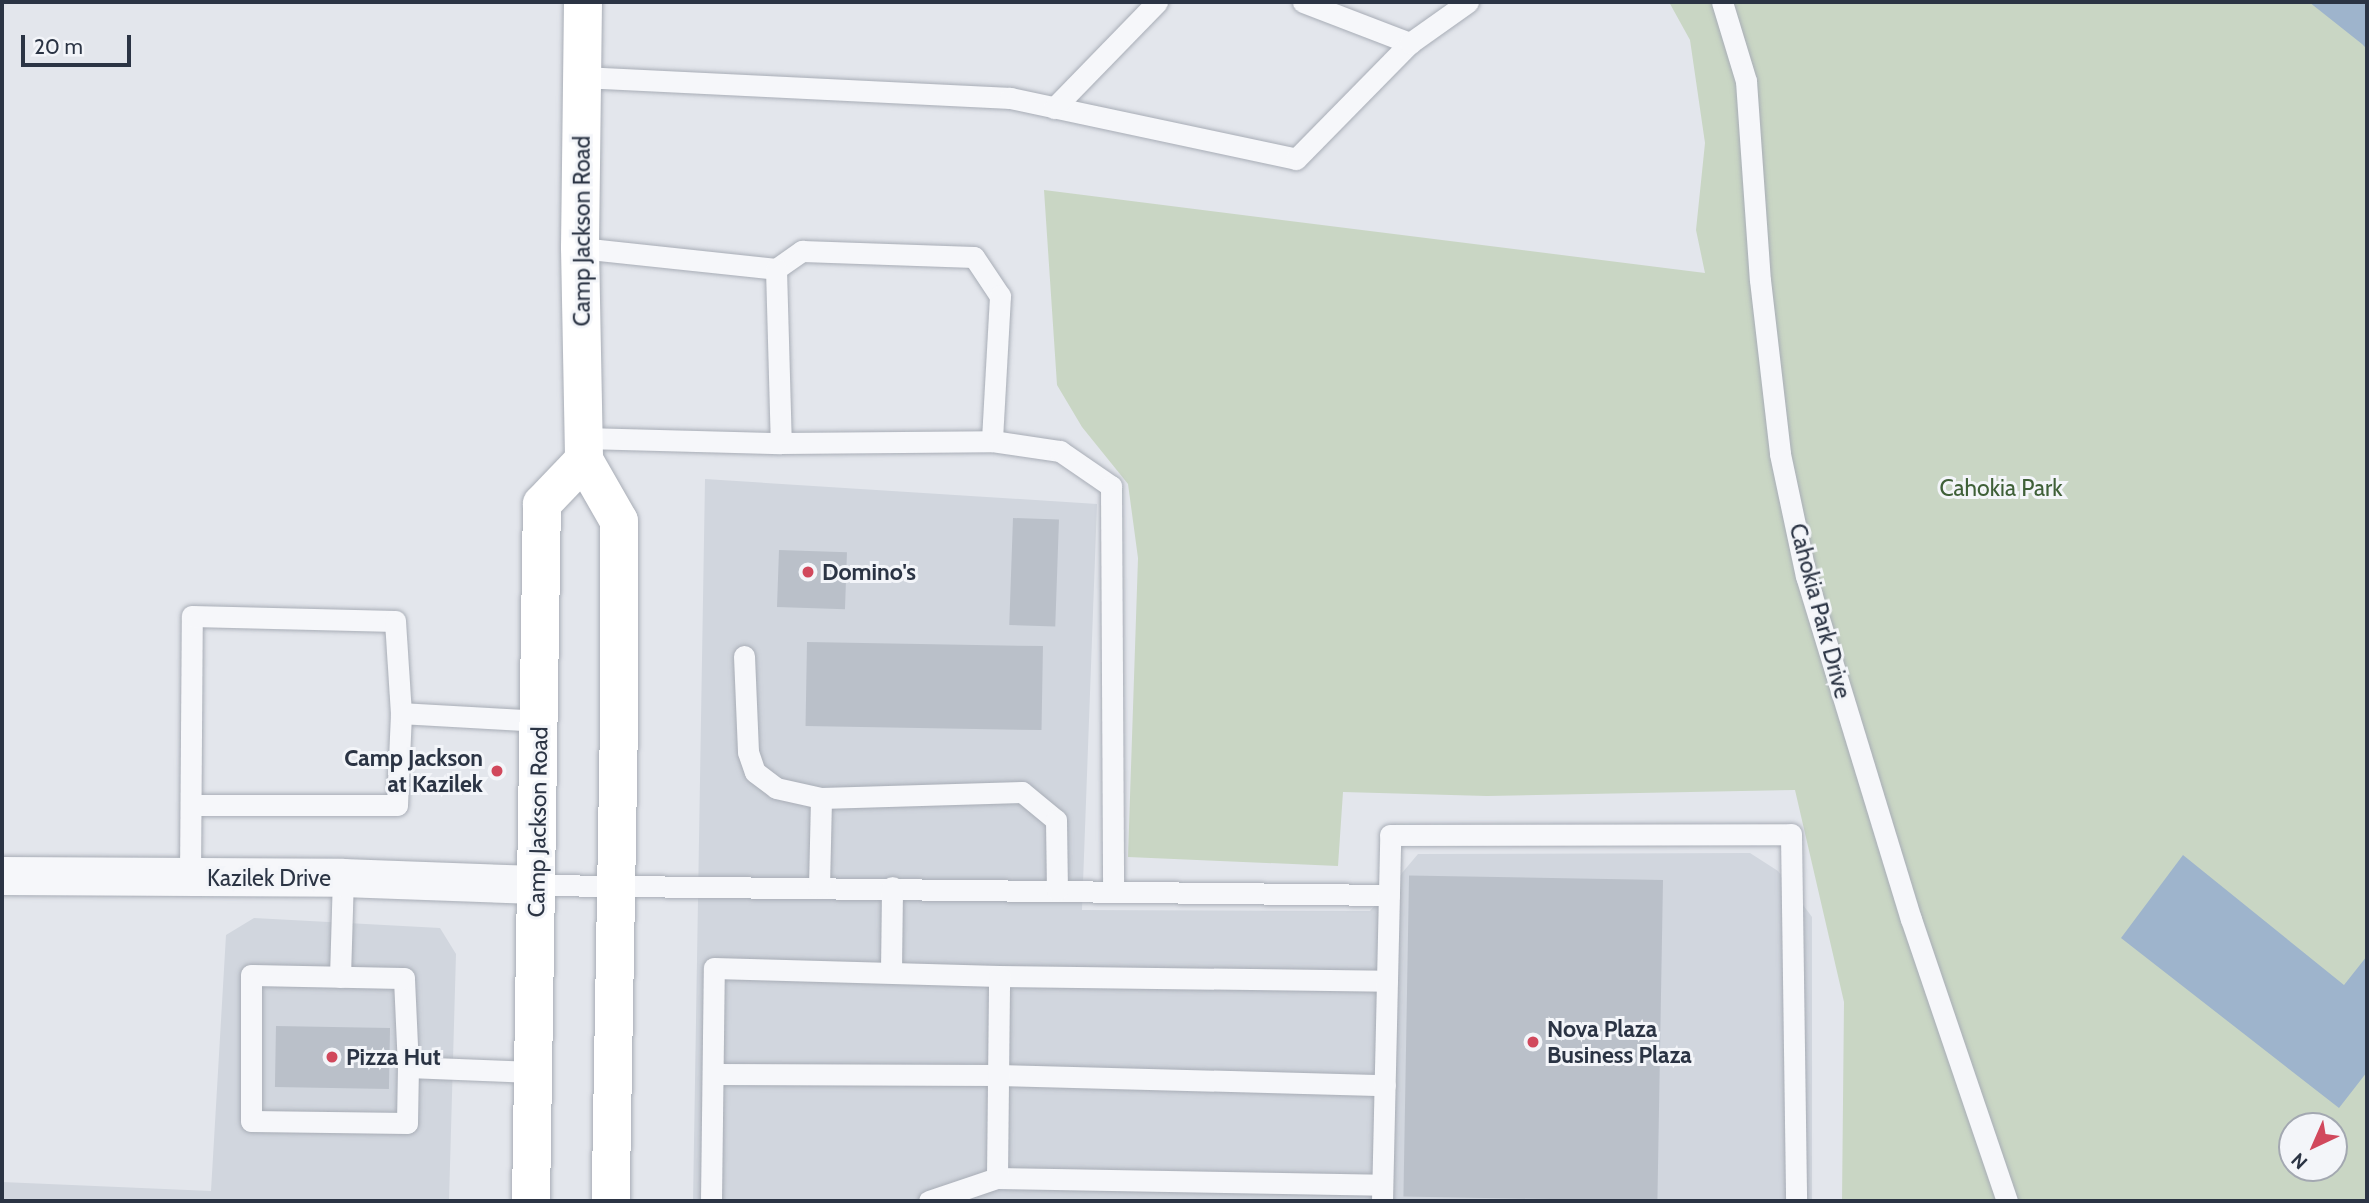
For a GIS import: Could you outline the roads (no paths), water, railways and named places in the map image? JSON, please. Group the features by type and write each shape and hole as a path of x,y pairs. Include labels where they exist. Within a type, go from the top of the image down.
{"main road":[{"name":"Camp Jackson Road","path":"583,2 580,248 584,449 619,521 620,722 614,886 611,1201"},
{"name":"Camp Jackson Road","path":"531,1201 542,504 584,449"}],"street":[{"name":"Kazilek Drive","path":"2,876 343,878 536,885"}],"lane":[{"path":"1054,108 1157,2"},
{"path":"1303,2 1410,43"},
{"path":"582,77 1010,98 1296,159 1410,43 1468,2"},
{"name":"Cahokia Park Drive","path":"1722,2 1745,81 1760,280 1780,454 1806,576 1911,919 2007,1201"},
{"path":"580,248 776,269 803,251 974,257 1000,296 992,442"},
{"path":"776,269 781,443"},
{"path":"584,449 781,443 992,442 1060,451 1111,486 1113,891"},
{"path":"190,878 192,615 396,621 401,713 397,805 191,805"},
{"path":"744,656 748,752 755,772 776,788 821,798 1022,792 1056,820 1057,890"},
{"path":"401,713 540,721"},
{"path":"819,887 821,798"},
{"path":"929,1201 997,1178 1382,1193 1390,835 1791,834 1796,1201"},
{"path":"340,977 343,878"},
{"path":"536,885 892,887 1389,895"},
{"path":"891,971 892,887"},
{"path":"711,1201 714,968 999,976 1387,981"},
{"path":"251,975 404,978 408,1067 407,1123 251,1121 251,975"},
{"path":"997,1178 999,976"},
{"path":"408,1067 533,1072"},
{"path":"714,1074 998,1075 1385,1085"}],"water":[{"path":"2309,2 2367,2 2367,49 2362,44"},
{"path":"2183,855 2344,985 2367,956 2367,1072 2339,1108 2121,938"}],"place":[{"name":"Domino's","path":"808,572"},
{"name":"Camp Jackson at Kazilek","path":"497,771"},
{"name":"Nova Plaza Business Plaza","path":"1533,1042"},
{"name":"Pizza Hut","path":"332,1057"}],"park label":[{"name":"Cahokia Park","path":"2001,488"}]}
